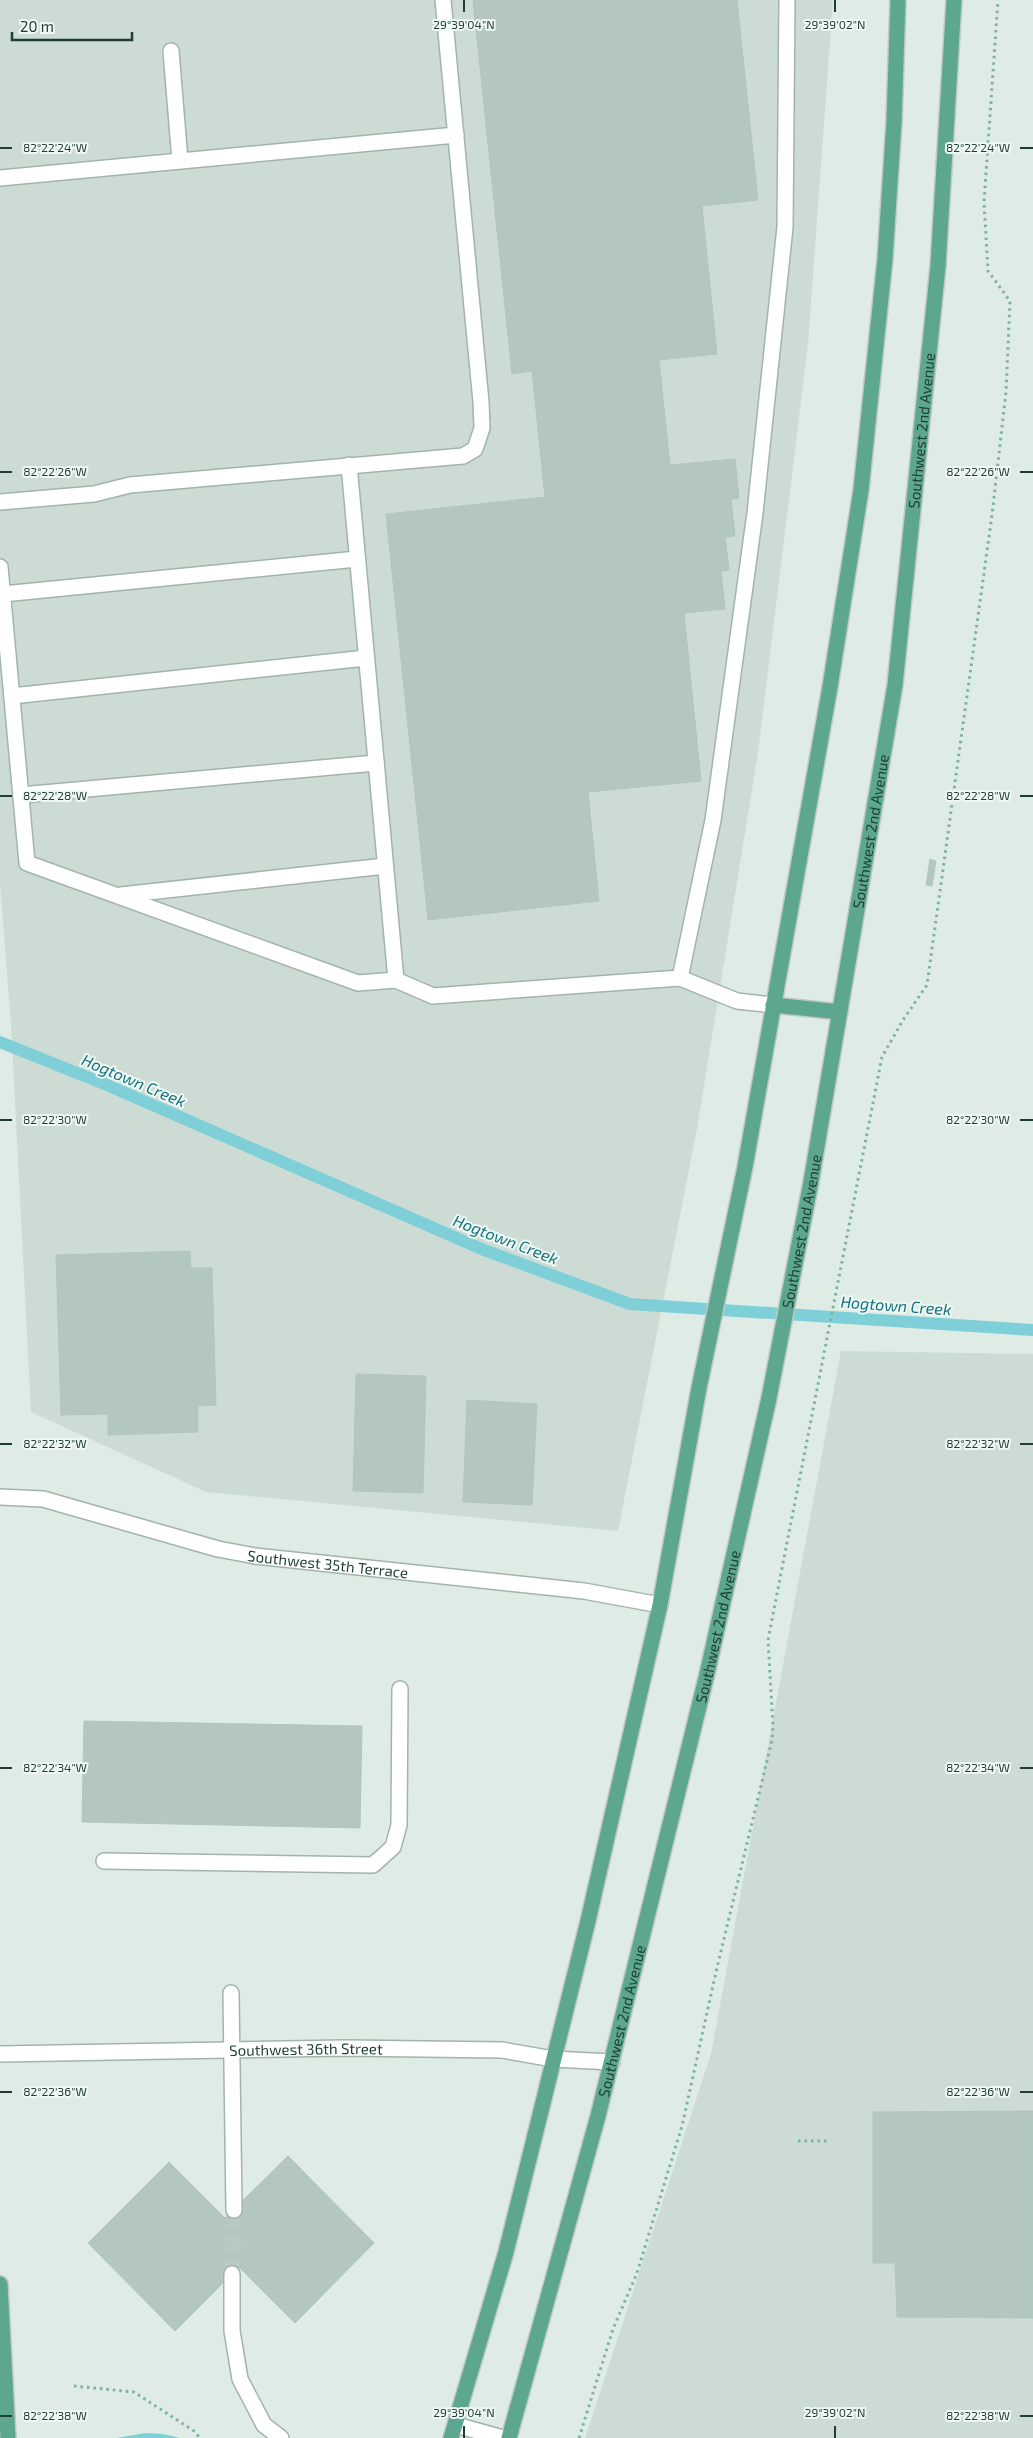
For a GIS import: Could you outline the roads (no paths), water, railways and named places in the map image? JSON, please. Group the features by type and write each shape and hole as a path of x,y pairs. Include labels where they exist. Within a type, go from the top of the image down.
{"main road":[{"path":"454,2431 506,2252 588,1922 660,1605 698,1388 745,1167 830,687 861,490 886,259 894,122 898,0"},
{"name":"Southwest 2nd Avenue","path":"509,2438 612,2062 706,1674 769,1398 811,1182 896,675 938,266 954,0"},
{"path":"773,1005 840,1012"},
{"path":"0,2284 8,2438"}],"street":[{"path":"0,502 94,494 130,485 463,456 476,449 482,428 481,402 443,0"},
{"path":"680,978 713,820 755,513 785,227 787,0"},
{"path":"171,51 180,161"},
{"path":"0,178 456,134"},
{"path":"349,465 396,980"},
{"path":"3,594 357,558"},
{"path":"0,567 28,863 358,982 396,980 433,996 680,978 737,1001 773,1005"},
{"path":"12,696 366,658"},
{"path":"22,795 376,763"},
{"path":"117,896 385,866"},
{"name":"Southwest 35th Terrace","path":"0,1497 44,1499 218,1549 255,1556 584,1591 660,1605"},
{"path":"104,1861 373,1865 393,1847 399,1825 400,1689"},
{"path":"231,1993 234,2210"},
{"name":"Southwest 36th Street","path":"0,2054 345,2048 502,2050 553,2058 612,2062"},
{"path":"232,2274 232,2331 240,2379 264,2425 281,2438"},
{"path":"454,2431 503,2438"}],"water":[{"path":"146,2433 163,2434 180,2438 116,2438"}],"waterway":[{"name":"Hogtown Creek","path":"0,1042 107,1085 484,1250 630,1304 1033,1330"}],"tunnel":[{"path":"232,2274 234,2210"}]}
